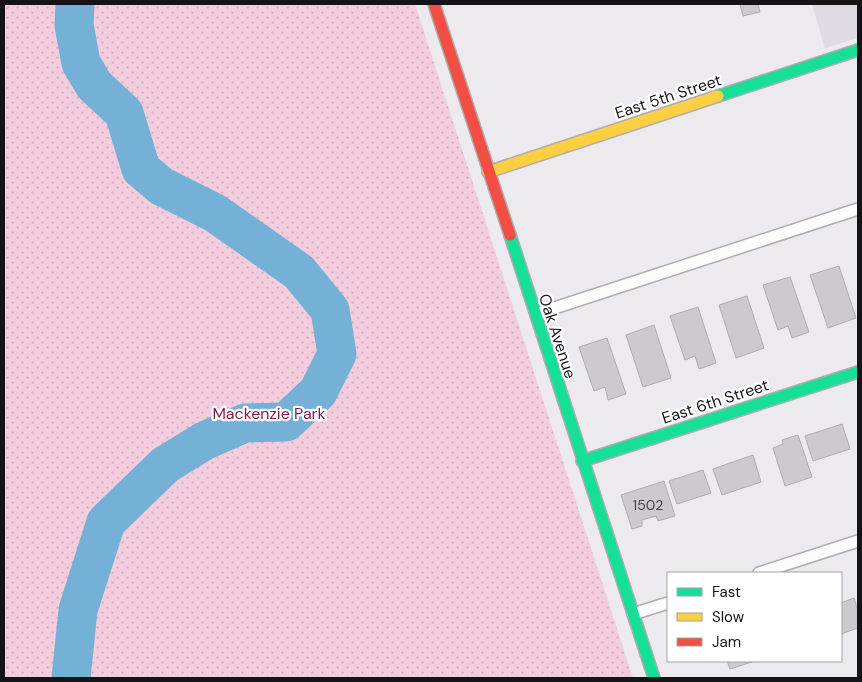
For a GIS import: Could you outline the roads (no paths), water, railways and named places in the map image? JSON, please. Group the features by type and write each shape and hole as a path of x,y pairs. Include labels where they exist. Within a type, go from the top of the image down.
{"street":[{"name":"Oak Avenue","path":"434,4 654,678"},
{"name":"East 5th Street","path":"488,172 858,50"},
{"name":"East 6th Street","path":"582,462 858,372"}],"lane":[{"path":"534,315 858,209"},
{"path":"762,572 858,541"},
{"path":"633,614 667,603"}],"waterway":[{"path":"71,678 78,610 106,522 165,465 204,441 245,423 286,422 318,392 337,354 330,310 299,272 215,213 161,186 141,169 124,113 94,85 81,63 74,25 75,4"}],"park label":[{"name":"Mackenzie Park","path":"269,413"}]}
